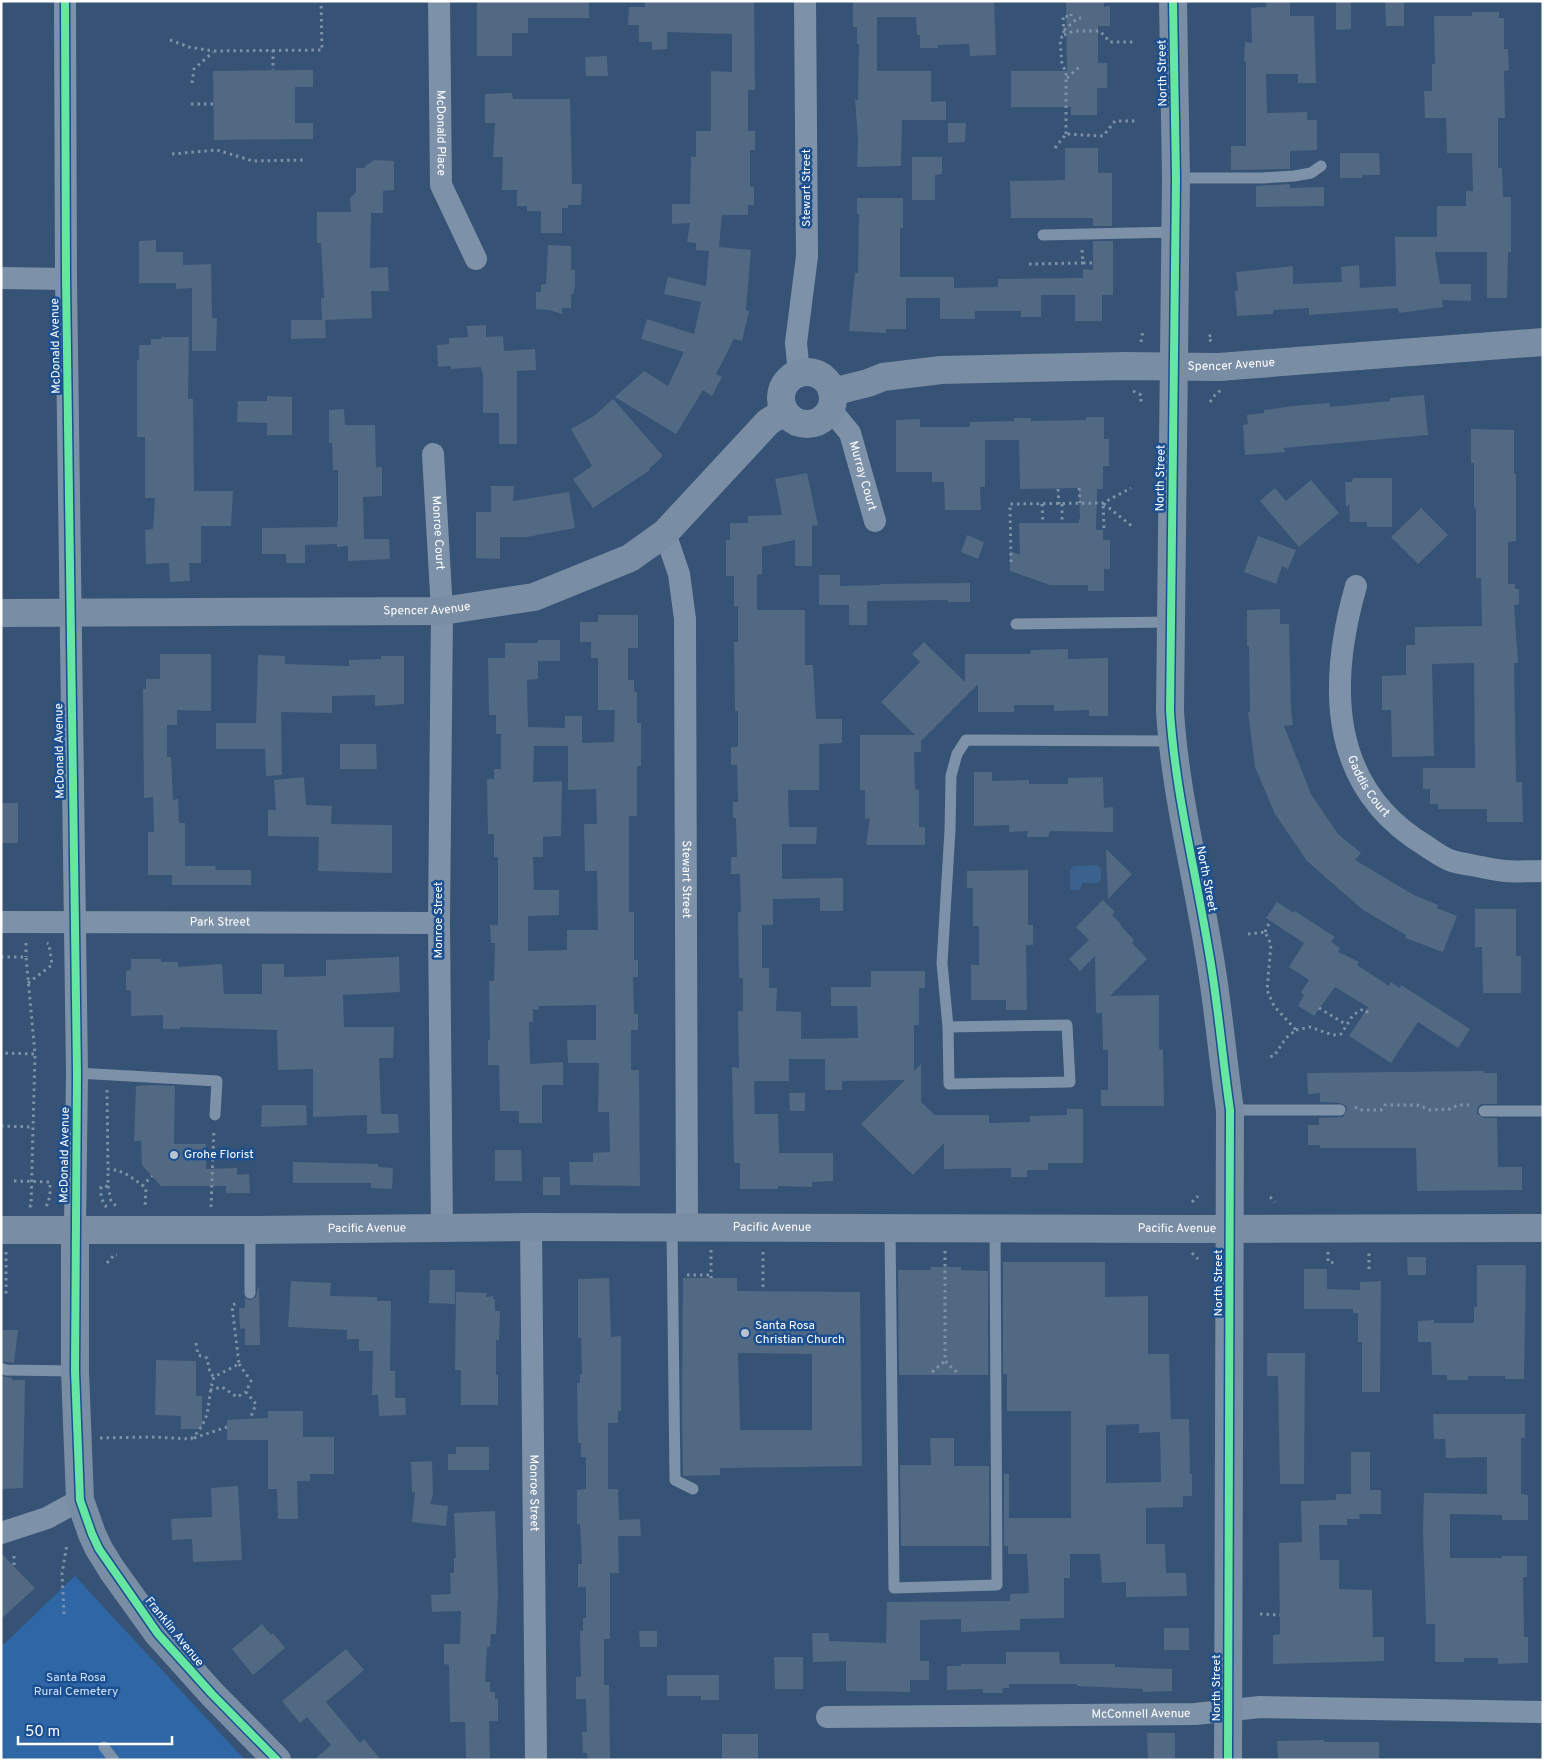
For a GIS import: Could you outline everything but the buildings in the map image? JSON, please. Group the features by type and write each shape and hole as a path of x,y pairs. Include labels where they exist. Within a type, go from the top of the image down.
{"street":[{"name":"McDonald Avenue","path":"65,1 66,279 77,1073 75,1370 80,1500"},
{"name":"McDonald Place","path":"439,1 441,185 476,259"},
{"name":"Stewart Street","path":"798,374 796,343 807,256 805,1"},
{"name":"North Street","path":"1174,1 1176,178 1170,711 1181,808 1210,956 1230,1110 1228,1760"},
{"path":"1,278 66,279"},
{"name":"Spencer Avenue","path":"831,400 883,377 942,370 1125,366 1219,367 1543,342"},
{"path":"807,373 823,378 828,384 831,400 820,421 804,424 789,418 784,412 781,404 782,389 792,377 807,373"},
{"name":"Murray Court","path":"831,400 850,433 876,520"},
{"name":"Spencer Avenue","path":"1,614 442,611 534,597 630,558 665,533 768,422 784,412"},
{"name":"Monroe Court","path":"432,454 442,611"},
{"name":"Stewart Street","path":"665,533 679,574 685,619 679,1228"},
{"name":"Gaddis Court","path":"1356,586 1343,642 1340,702 1348,749 1356,772 1368,793 1405,833 1452,861 1504,871 1543,871"},
{"name":"Monroe Street","path":"442,611 439,923 442,1228"},
{"name":"Park Street","path":"1,922 439,923"},
{"name":"Monroe Street","path":"531,1227 536,1760"},
{"name":"Pacific Avenue","path":"4,1240 75,1229 250,1230 531,1227 995,1229 1543,1228"},
{"path":"1,1533 47,1518 80,1500"},
{"name":"Franklin Avenue","path":"80,1500 99,1549 158,1634 212,1694 277,1760"},
{"name":"McConnell Avenue","path":"827,1717 1195,1714 1260,1708 1543,1712"}],"lane":[{"path":"1176,178 1294,176 1311,173 1321,166"},
{"path":"1043,235 1175,232"},
{"path":"1016,624 1171,622"},
{"path":"948,1027 1067,1025 1070,1082 950,1084 948,1027 942,963 950,830 951,776 957,754 966,740 1172,741"},
{"path":"77,1073 217,1081 215,1115"},
{"path":"1230,1110 1340,1110"},
{"path":"1484,1111 1543,1111"},
{"path":"679,1228 675,1480 693,1488"},
{"path":"890,1228 894,1588 997,1585 995,1229"},
{"path":"250,1230 250,1293"},
{"path":"1,1368 6,1370 75,1370"},
{"path":"104,1747 114,1760"}],"path":[{"path":"170,40 189,48 214,51 322,50 321,1"},
{"path":"1064,32 1063,16 1071,17 1071,14"},
{"path":"1055,148 1066,134 1066,71 1062,65 1060,39 1064,32 1078,18 1081,18"},
{"path":"1064,32 1100,31 1110,42 1136,42"},
{"path":"273,50 273,70"},
{"path":"192,83 194,69 214,51"},
{"path":"1066,78 1081,67"},
{"path":"191,104 213,104"},
{"path":"1066,134 1102,136 1116,121 1137,121"},
{"path":"172,154 217,150 252,161 303,160"},
{"path":"1029,264 1082,261 1093,263"},
{"path":"1141,343 1143,330"},
{"path":"1211,335 1208,337 1211,342 1216,344"},
{"path":"1210,402 1222,390"},
{"path":"1138,393 1141,395 1141,403"},
{"path":"1058,488 1062,523"},
{"path":"1079,488 1080,504"},
{"path":"1011,562 1010,504 1103,503 1132,488"},
{"path":"1103,503 1133,527"},
{"path":"1103,503 1104,528"},
{"path":"1042,504 1043,523"},
{"path":"1265,932 1270,921"},
{"path":"1248,934 1265,932"},
{"path":"1265,932 1271,944 1267,990 1274,1006 1296,1030"},
{"path":"24,1206 31,1206 35,1054 26,940 34,941"},
{"path":"28,983 52,965 49,944 41,941"},
{"path":"1,957 26,957"},
{"path":"1319,1008 1347,1025"},
{"path":"1266,1057 1274,1056 1286,1038 1296,1030 1310,1027 1333,1036 1341,1034 1353,1015 1363,1009 1369,1013"},
{"path":"1,1053 35,1054"},
{"path":"107,1074 108,1186 111,1201 116,1206 105,1206 101,1196 101,1187 108,1186"},
{"path":"1340,1110 1352,1106 1359,1110 1381,1110 1385,1106 1417,1105 1430,1110 1450,1109 1458,1105 1472,1105 1484,1111"},
{"path":"202,1207 212,1207 215,1115"},
{"path":"1,1126 33,1127"},
{"path":"108,1169 126,1173 146,1188 145,1207"},
{"path":"142,1186 152,1176"},
{"path":"14,1181 50,1182 50,1196 47,1204"},
{"path":"1192,1202 1198,1196"},
{"path":"1270,1197 1275,1202"},
{"path":"135,1207 154,1207"},
{"path":"4,1240 6,1295"},
{"path":"1328,1249 1328,1262 1336,1262"},
{"path":"1369,1249 1369,1269"},
{"path":"944,1250 945,1361 956,1371 960,1372"},
{"path":"763,1251 763,1291"},
{"path":"711,1252 712,1278"},
{"path":"1192,1253 1198,1259"},
{"path":"107,1263 114,1255 119,1254"},
{"path":"210,1390 222,1387 237,1397 246,1392 251,1381 239,1364 232,1306 250,1293"},
{"path":"196,1343 198,1355 207,1358 210,1373 214,1377"},
{"path":"932,1372 945,1361"},
{"path":"192,1439 202,1429 206,1420 209,1410 210,1390 214,1377 239,1364"},
{"path":"246,1392 256,1404 250,1419"},
{"path":"78,1438 152,1437 192,1439 227,1427"},
{"path":"64,1614 62,1574 66,1544"},
{"path":"14,1556 14,1566"},
{"path":"1260,1614 1280,1615"}],"green space":[{"name":"Santa Rosa Rural Cemetery","path":"75,1576 245,1760 1,1760 1,1647"}],"shaded area":[{"path":"1097,865 1101,869 1101,880 1097,883 1083,883 1079,890 1070,890 1070,870 1074,866"}],"cycle path":[{"path":"65,1 66,279 77,1073 75,1371 80,1500 99,1549 158,1634 212,1694 277,1760"},
{"path":"1173,1 1176,178 1170,711 1176,771 1211,967 1230,1110 1228,1760"}],"place":[{"name":"Grohe Florist","path":"174,1155"},
{"name":"Santa Rosa Christian Church","path":"745,1333"}]}
